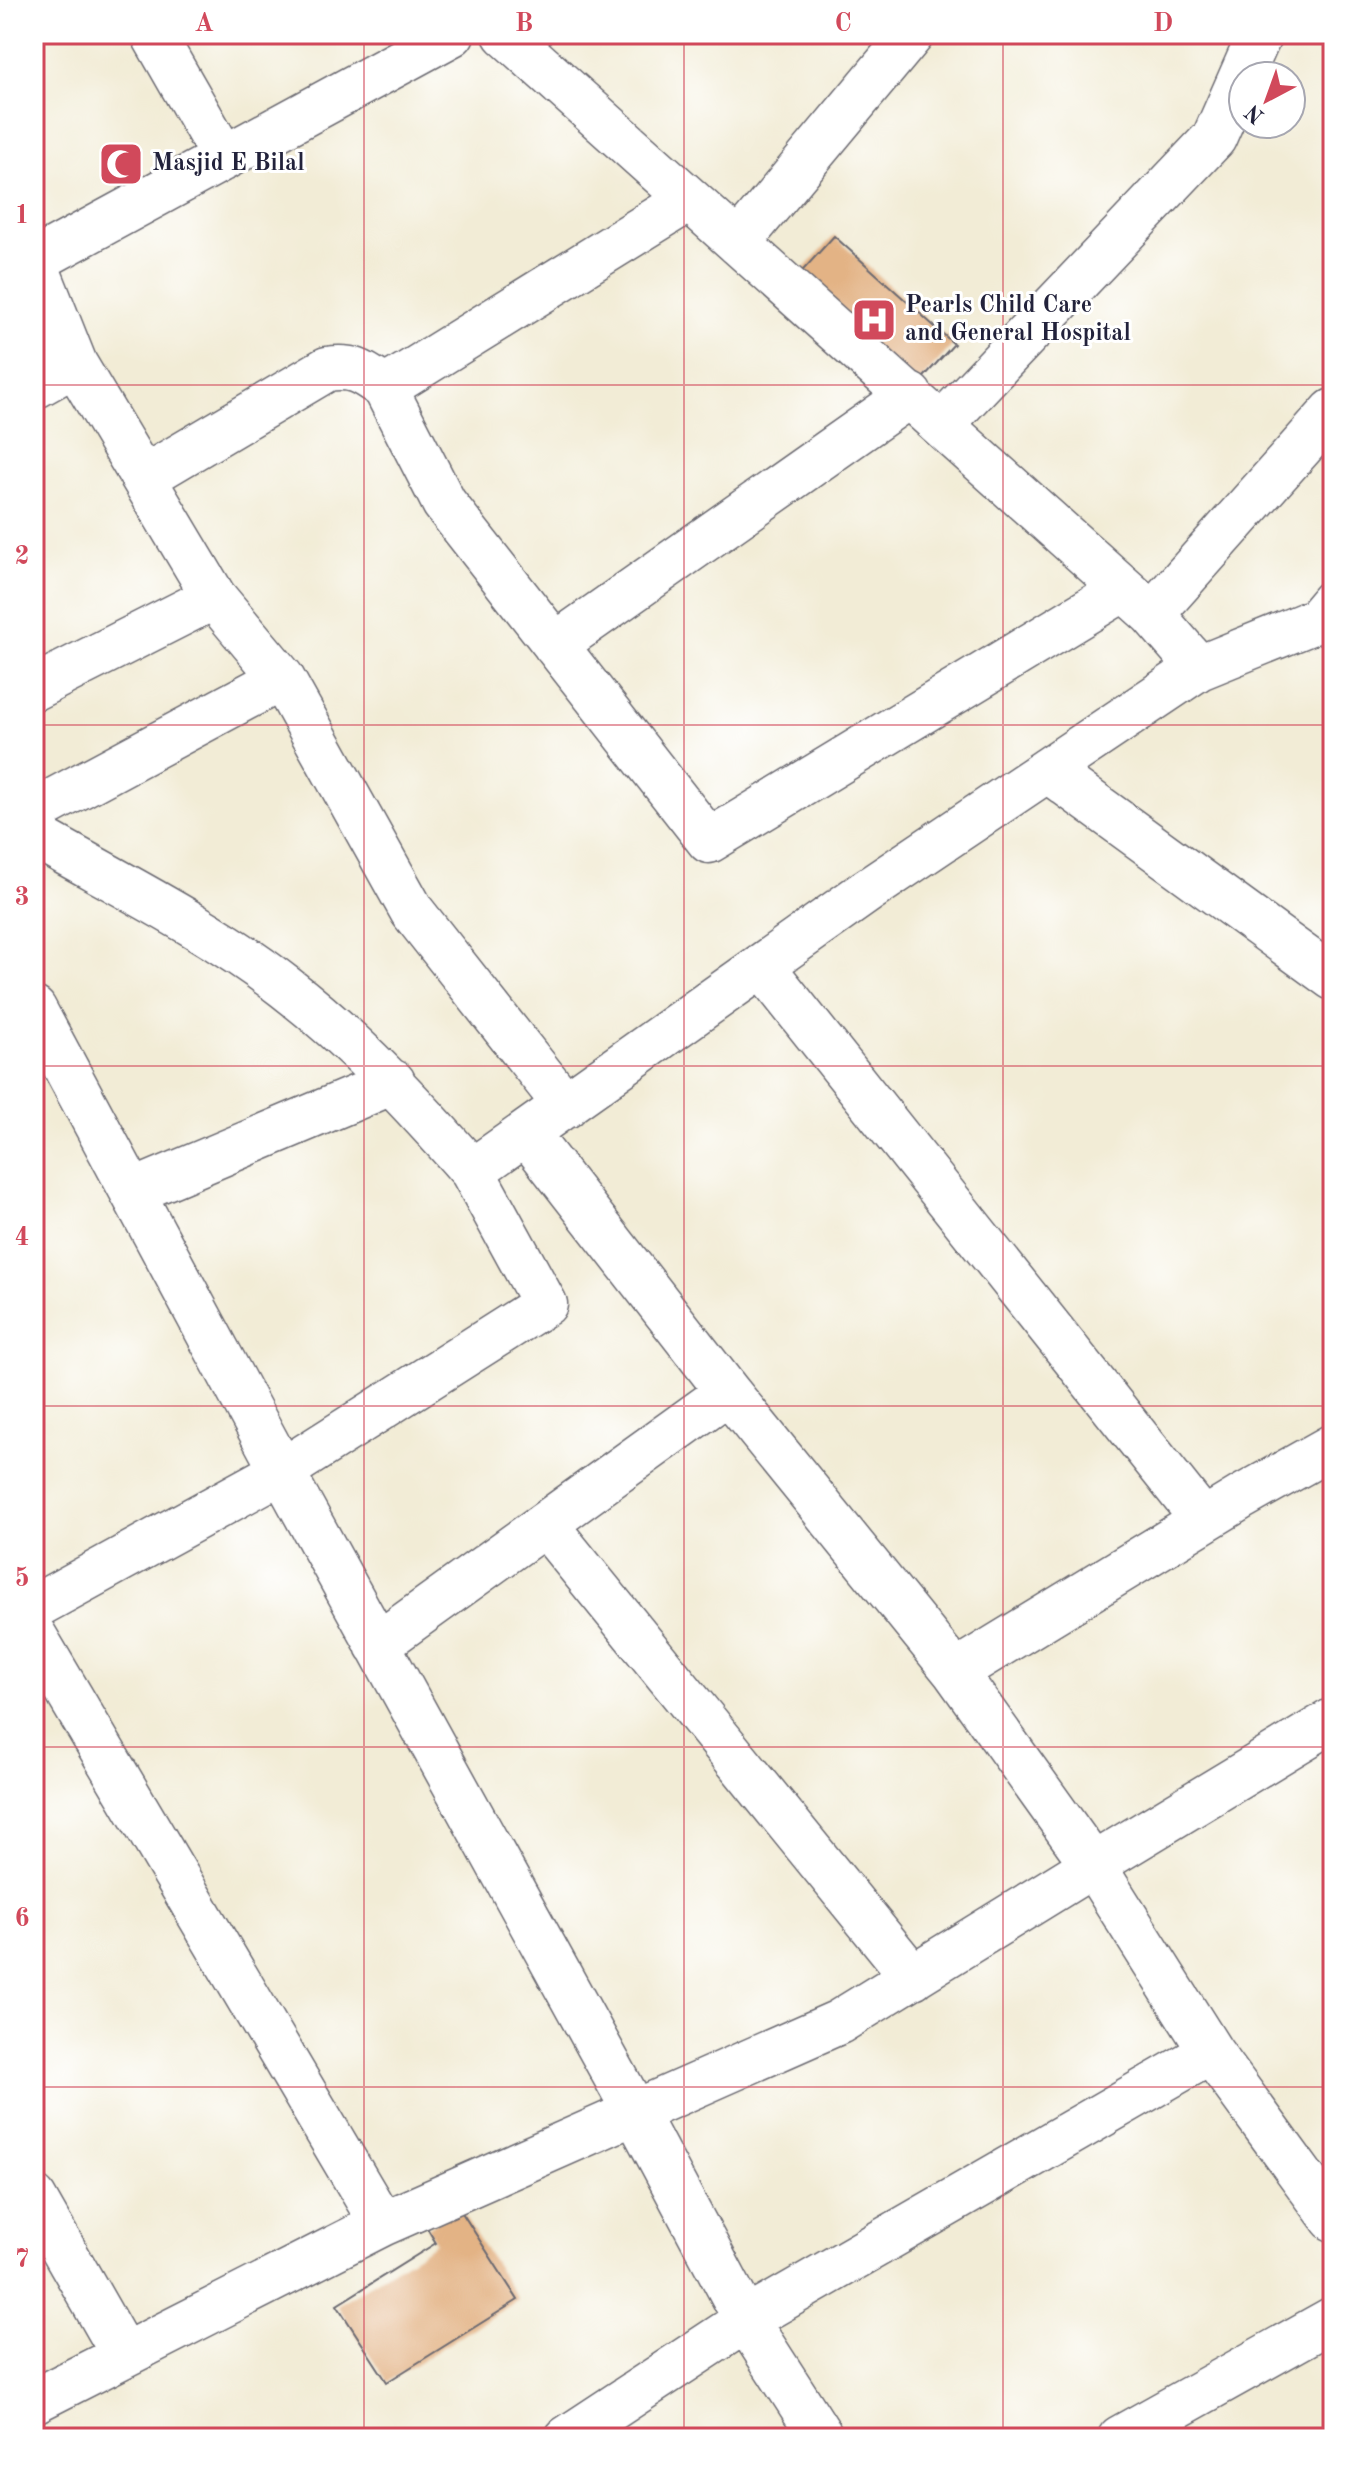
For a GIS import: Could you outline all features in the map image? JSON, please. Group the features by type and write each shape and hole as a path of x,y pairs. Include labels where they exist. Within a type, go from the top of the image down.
{"street":[{"path":"153,34 224,158"},
{"path":"452,34 34,261 75,364 214,597 282,678 412,911 566,1106"},
{"path":"738,243 912,34"},
{"path":"942,424 1214,138 1260,34"},
{"path":"524,40 688,200 1138,601 1199,668"},
{"path":"385,388 688,200"},
{"path":"34,387 75,364"},
{"path":"143,478 327,369 345,366 357,369 385,388 444,503 709,841 1138,601 1333,411"},
{"path":"555,645 910,395"},
{"path":"34,688 214,597"},
{"path":"472,1171 880,882 1199,668 1328,617"},
{"path":"34,811 282,678"},
{"path":"1047,770 1333,978"},
{"path":"34,835 202,932 274,978 393,1082 472,1171 545,1304 282,1471 34,1607"},
{"path":"762,966 1203,1520"},
{"path":"34,1009 282,1471 746,2320 822,2438"},
{"path":"132,1192 393,1082"},
{"path":"527,1134 728,1392 955,1672 1093,1865 1211,2052 1333,2219"},
{"path":"377,1645 728,1392"},
{"path":"955,1672 1203,1520 1333,1446"},
{"path":"545,1524 913,1977"},
{"path":"34,1635 382,2224"},
{"path":"34,2401 382,2224 839,2022 1333,1720"},
{"path":"567,2438 746,2320 1211,2052"},
{"path":"34,2198 123,2354"},
{"path":"1125,2437 1333,2319"}],"building":[{"path":"834,236 954,344 914,388 795,279"},
{"path":"459,2208 518,2300 387,2382 337,2305 436,2243 427,2228"}],"place":[{"name":"Masjid E Bilal","path":"121,164"},
{"name":"Pearls Child Care and General Hospital","path":"874,320"}]}
